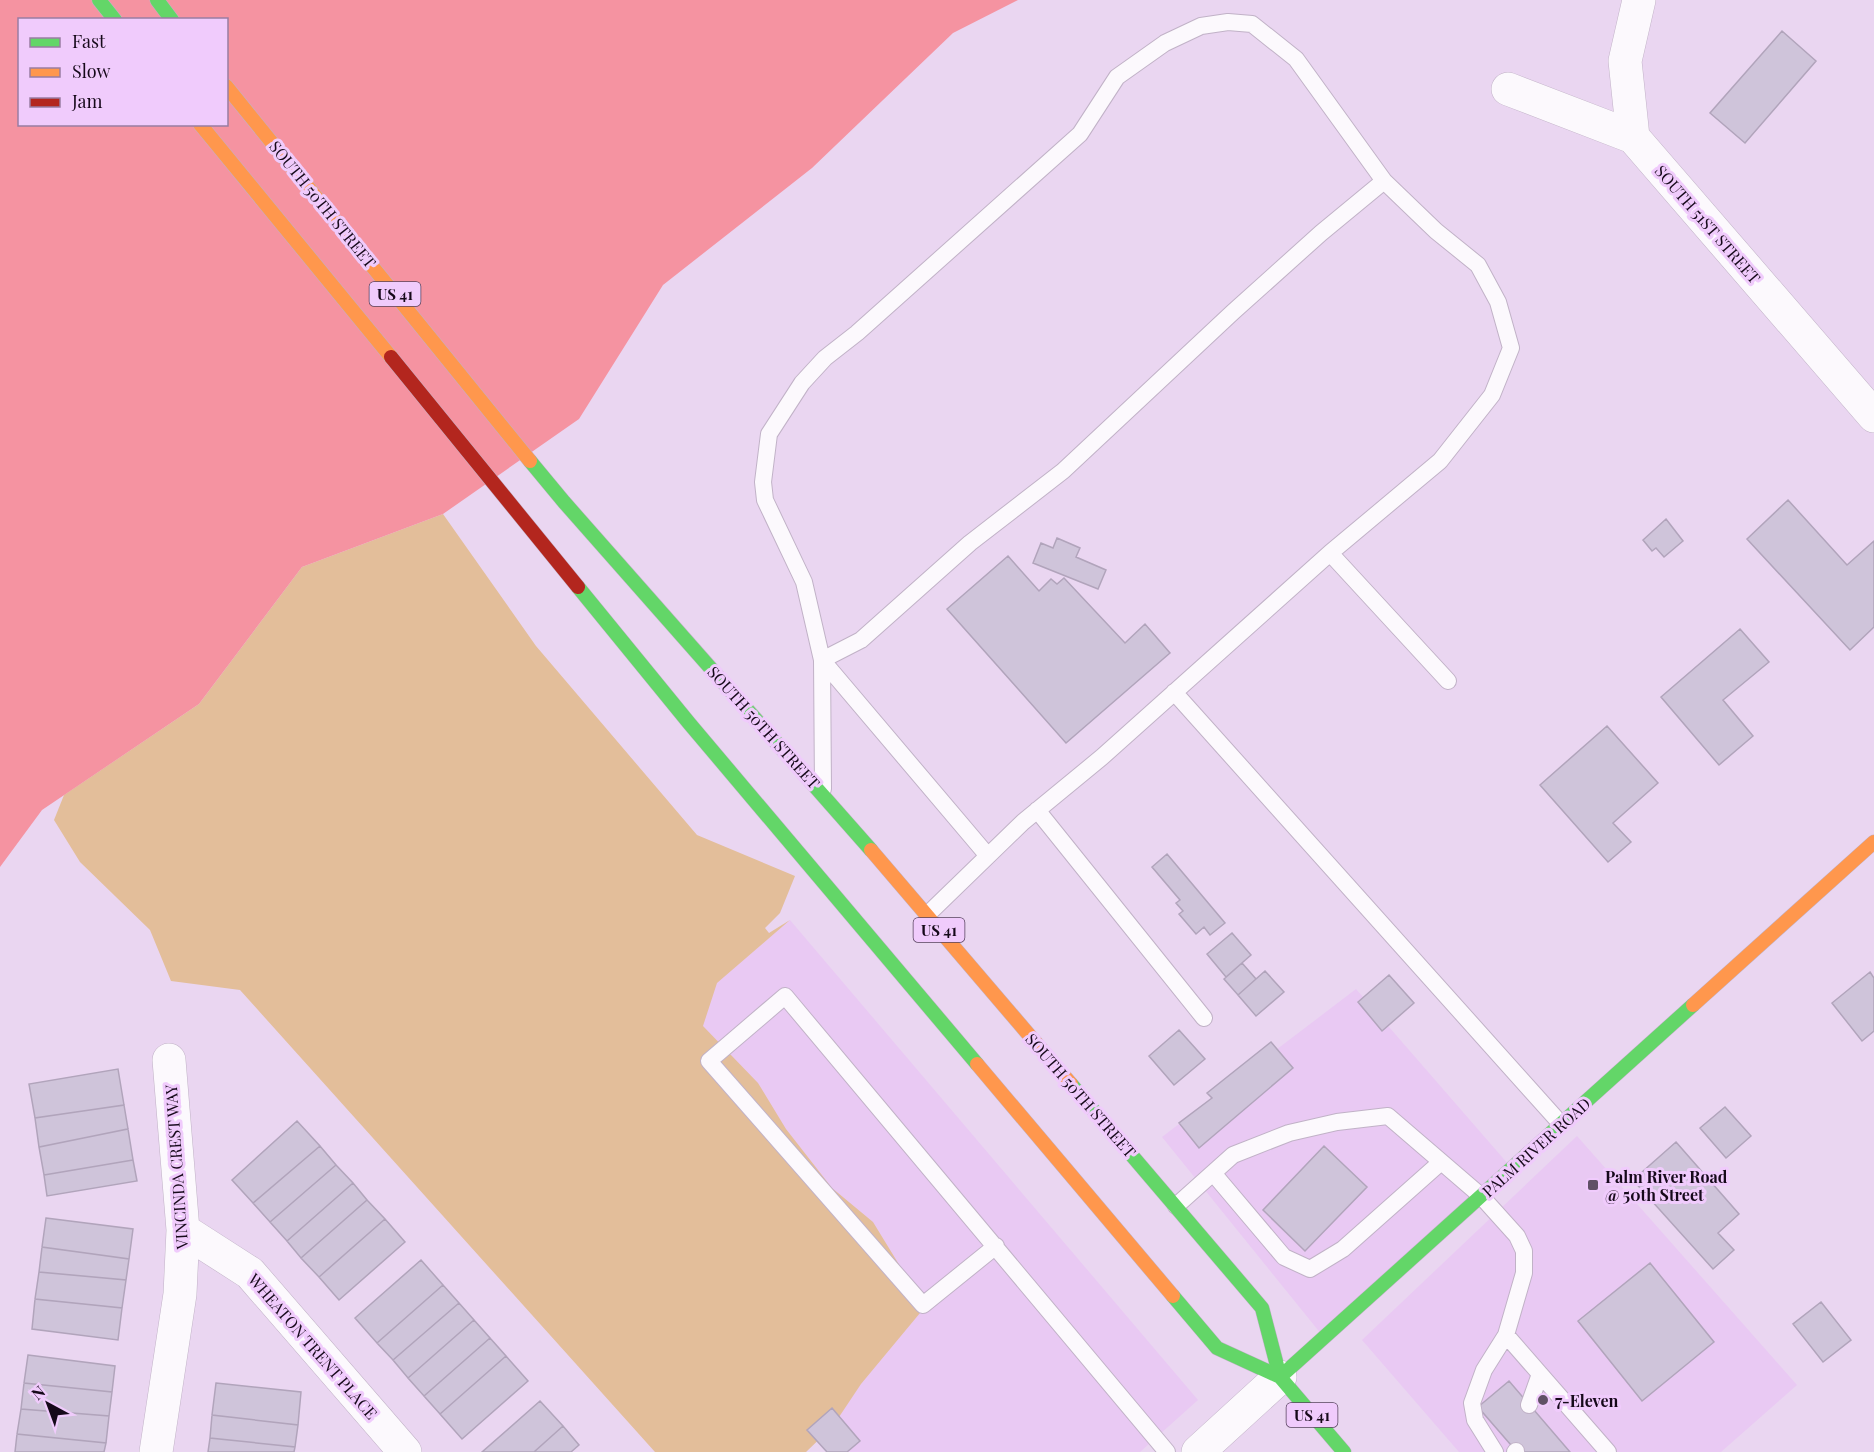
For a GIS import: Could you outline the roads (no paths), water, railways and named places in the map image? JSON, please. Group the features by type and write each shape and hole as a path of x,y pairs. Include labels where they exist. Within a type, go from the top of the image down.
{"main road":[{"path":"99,0 113,18"},
{"path":"157,0 170,18"},
{"name":"SOUTH 50TH STREET","path":"228,88 564,502 823,793 1262,1308 1280,1377"},
{"name":"SOUTH 50TH STREET","path":"202,126 704,741 1217,1348 1280,1377 1344,1452"},
{"name":"PALM RIVER ROAD","path":"1280,1377 1874,842"}],"street":[{"path":"1508,89 1633,137 1624,61 1639,0"},
{"name":"SOUTH 51ST STREET","path":"1633,137 1874,417"},
{"name":"VINCINDA CREST WAY","path":"156,1452 180,1294 183,1230 169,1060"},
{"name":"WHEATON TRENT PLACE","path":"183,1230 250,1273 405,1452"},
{"name":"PALM RIVER ROAD","path":"1198,1452 1280,1377"}],"lane":[{"path":"823,793 822,660 804,582 765,500 763,482 769,434 802,383 825,358 857,333 1080,134 1117,78 1166,43 1201,26 1228,22 1252,24 1296,59 1384,181 1436,231 1478,265 1498,302 1511,348 1492,395 1440,461 1330,553 1102,757 1037,810 927,915"},
{"path":"822,660 861,640 970,543 1063,471 1286,265 1384,181"},
{"path":"1330,553 1448,681"},
{"path":"822,660 988,856"},
{"path":"1174,692 1560,1124"},
{"path":"1037,810 1204,1018"},
{"path":"996,1246 923,1305 709,1061 785,996 996,1246 1167,1452"},
{"path":"1176,1206 1233,1155 1289,1132 1337,1122 1388,1116 1481,1196 1517,1236 1524,1251 1524,1273 1506,1335 1484,1370 1472,1403 1475,1420 1495,1452"},
{"path":"1213,1173 1284,1257 1310,1269 1343,1249 1441,1162"},
{"path":"1506,1335 1608,1452"},
{"path":"1529,1405 1540,1374"}],"place":[{"name":"Palm River Road @ 50th Street","path":"1593,1185"},
{"name":"7-Eleven","path":"1543,1400"}]}
